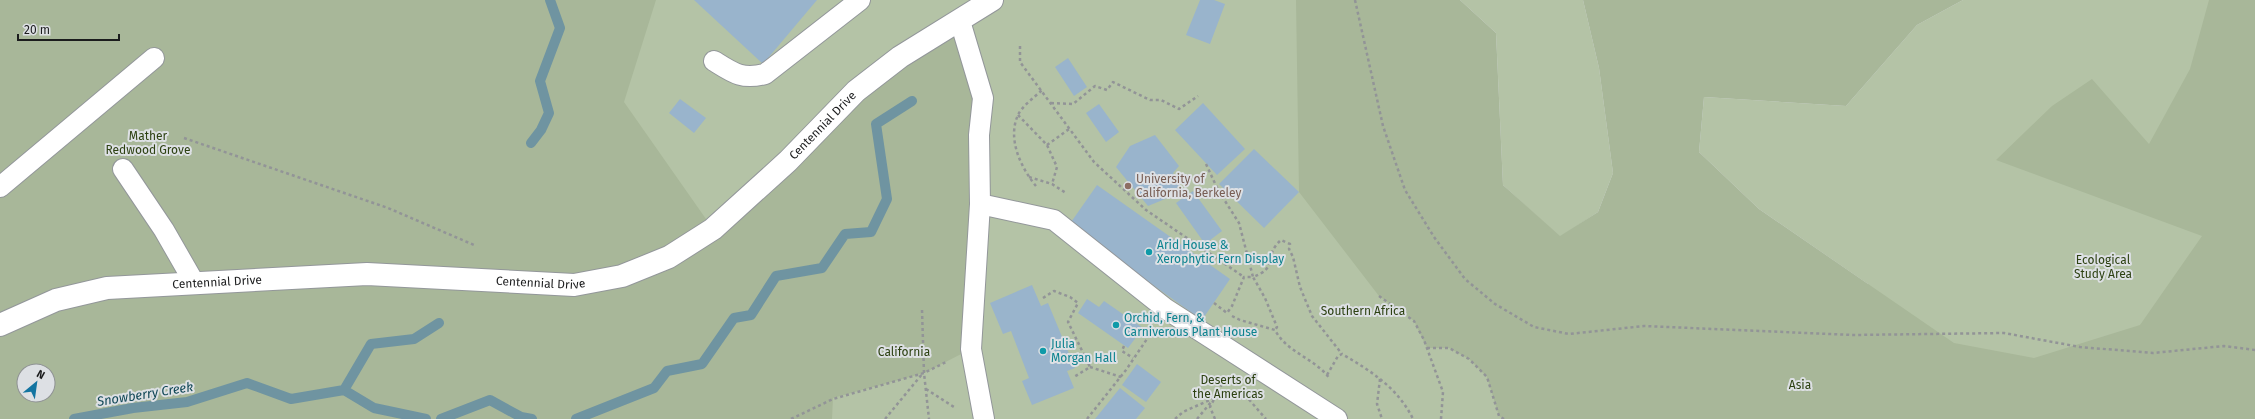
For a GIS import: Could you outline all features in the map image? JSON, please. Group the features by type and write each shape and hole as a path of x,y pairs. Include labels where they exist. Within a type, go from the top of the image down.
{"street":[{"name":"Centennial Drive","path":"0,325 56,300 107,288 367,274 574,285 622,276 669,257 714,229 788,161 856,91 900,57 992,0"}],"lane":[{"path":"714,61 734,74 750,78 765,74 860,0"},
{"path":"960,21 983,98 979,135 980,204 971,349 984,419"},
{"path":"0,187 154,58"},
{"path":"123,169 164,230 195,284"},
{"path":"980,204 1054,220 1166,309 1337,419"}],"path":[{"path":"1355,0 1383,126 1405,190 1434,237 1465,279 1495,304 1534,327 1569,334 1644,326 1854,335 2004,333 2080,347 2153,353 2224,346 2255,350"},
{"path":"1020,46 1020,62 1042,90 1069,129 1094,162 1141,206 1244,278 1265,273 1270,265 1272,250 1277,244 1282,240 1290,244 1289,249 1293,257 1300,287 1312,316 1342,354 1369,370 1399,395 1414,419"},
{"path":"1050,103 1073,104 1095,86 1107,90 1112,82 1150,100 1161,100 1179,109 1198,96"},
{"path":"1042,90 1018,114 1015,133 1017,157 1028,177 1046,199 1054,220"},
{"path":"1018,114 1047,145 1057,167 1052,184"},
{"path":"1047,145 1069,129"},
{"path":"184,138 388,208 474,245"},
{"path":"1206,164 1218,190 1239,223 1253,277 1274,318 1277,327 1275,330"},
{"path":"1028,177 1052,184 1071,196"},
{"path":"1214,303 1227,313 1232,306 1244,278"},
{"path":"1043,298 1054,291 1070,296 1078,304 1068,322 1090,367 1121,377"},
{"path":"1378,296 1414,321 1428,348 1443,392 1442,419"},
{"path":"1087,419 1121,377 1166,309"},
{"path":"922,310 924,373 930,419"},
{"path":"1124,346 1122,351 1133,358"},
{"path":"1428,348 1449,348 1469,359 1487,377 1498,418 1504,419"},
{"path":"791,419 833,398 924,373 971,349"},
{"path":"1327,375 1338,356 1342,354"},
{"path":"1074,377 1090,367"},
{"path":"885,419 924,373"},
{"path":"1215,419 1210,407 1227,374"},
{"path":"1380,379 1377,404 1382,419"},
{"path":"1175,419 1183,412 1215,398"},
{"path":"1197,419 1215,398"}],"green space":[{"name":"University of California, Berkeley","path":"0,0 1329,0 1581,355 1868,284 1759,209 1699,152 1704,97 1846,106 1917,25 1963,0 2255,0 2255,419 0,419"},
{"path":"0,0 656,0 624,102 713,229 816,132 960,21 975,73 971,349 924,373 833,398 832,419 0,419"},
{"name":"Asia","path":"1296,0 1460,0 1496,33 1503,185 1560,236 1598,212 1613,173 1599,68 1583,0 1963,0 1917,25 1846,106 1704,97 1699,152 1759,209 1954,343 2034,358 2140,325 2202,236 1996,160 2052,106 2092,79 2149,144 2190,69 2209,0 2255,0 2255,419 1504,419 1499,416 1487,377 1469,359 1449,348 1427,348 1414,321 1379,296 1299,192"},
{"path":"1460,0 1583,0 1599,68 1613,173 1598,212 1560,237 1503,185 1496,33"}],"building":[{"path":"694,0 817,0 763,64"},
{"path":"1200,0 1214,0 1225,4 1210,44 1186,35"},
{"path":"1068,58 1087,87 1074,96 1055,67"},
{"path":"680,99 706,118 694,133 669,113"},
{"path":"1203,103 1245,149 1217,175 1175,130"},
{"path":"1099,104 1119,132 1106,142 1086,113"},
{"path":"1155,135 1179,166 1173,173 1180,184 1170,197 1148,206 1116,167 1130,146"},
{"path":"1254,149 1299,192 1264,228 1219,184"},
{"name":"Arid House & Xerophytic Fern Display","path":"1097,185 1230,279 1202,320 1069,225"},
{"path":"1193,191 1222,231 1205,244 1176,203"},
{"name":"Julia Morgan Hall","path":"1032,285 1041,306 1048,303 1075,368 1067,371 1074,388 1032,405 1022,381 1029,378 1011,331 1003,334 990,303"},
{"name":"Orchid, Fern, & Carniverous Plant House","path":"1087,299 1099,307 1104,301 1143,328 1128,348 1078,313"},
{"path":"1137,364 1161,382 1146,402 1122,385"},
{"path":"1120,388 1145,408 1136,419 1095,419"}],"waterway":[{"path":"531,143 541,130 549,113 540,81 560,28 550,0"},
{"name":"Snowberry Creek","path":"576,419 654,388 667,371 702,364 734,318 751,315 776,276 822,268 845,234 871,232 887,199 876,124 912,101"},
{"path":"344,390 371,344 414,339 439,323"},
{"name":"Snowberry Creek","path":"74,419 133,408 187,402 247,383 291,399 344,390 374,408 426,419"},
{"name":"Snowberry Creek","path":"441,419 490,400 521,417 532,419"}],"place":[{"name":"University of California, Berkeley","path":"1128,186"},
{"name":"Arid House & Xerophytic Fern Display","path":"1149,252"},
{"name":"Orchid, Fern, & Carniverous Plant House","path":"1116,325"},
{"name":"Julia Morgan Hall","path":"1043,351"}],"park label":[{"name":"Mather Redwood Grove","path":"148,143"},
{"name":"Ecological Study Area","path":"2103,267"},
{"name":"Southern Africa","path":"1363,311"},
{"name":"California","path":"904,352"},
{"name":"Deserts of the Americas","path":"1228,387"}]}
